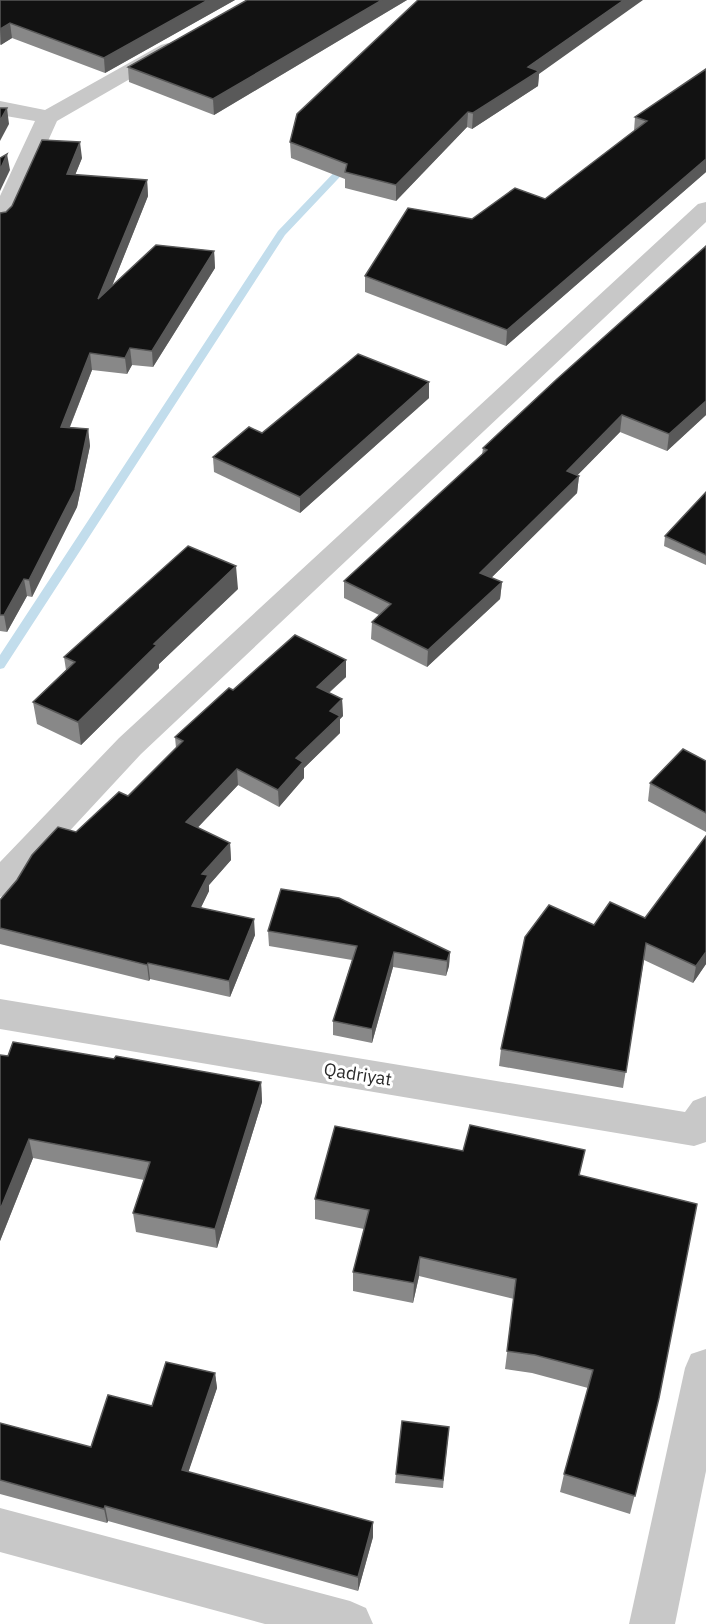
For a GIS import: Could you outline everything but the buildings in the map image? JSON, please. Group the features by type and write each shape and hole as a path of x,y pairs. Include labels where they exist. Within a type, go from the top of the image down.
{"street":[{"path":"0,221 48,117 183,41"},
{"path":"0,108 48,117"},
{"path":"0,884 130,746 706,210"},
{"name":"Qadriyat","path":"0,1014 702,1130"},
{"path":"652,1624 706,1368"},
{"path":"0,1530 350,1624"}],"waterway":[{"path":"0,665 281,233 348,163"}]}
